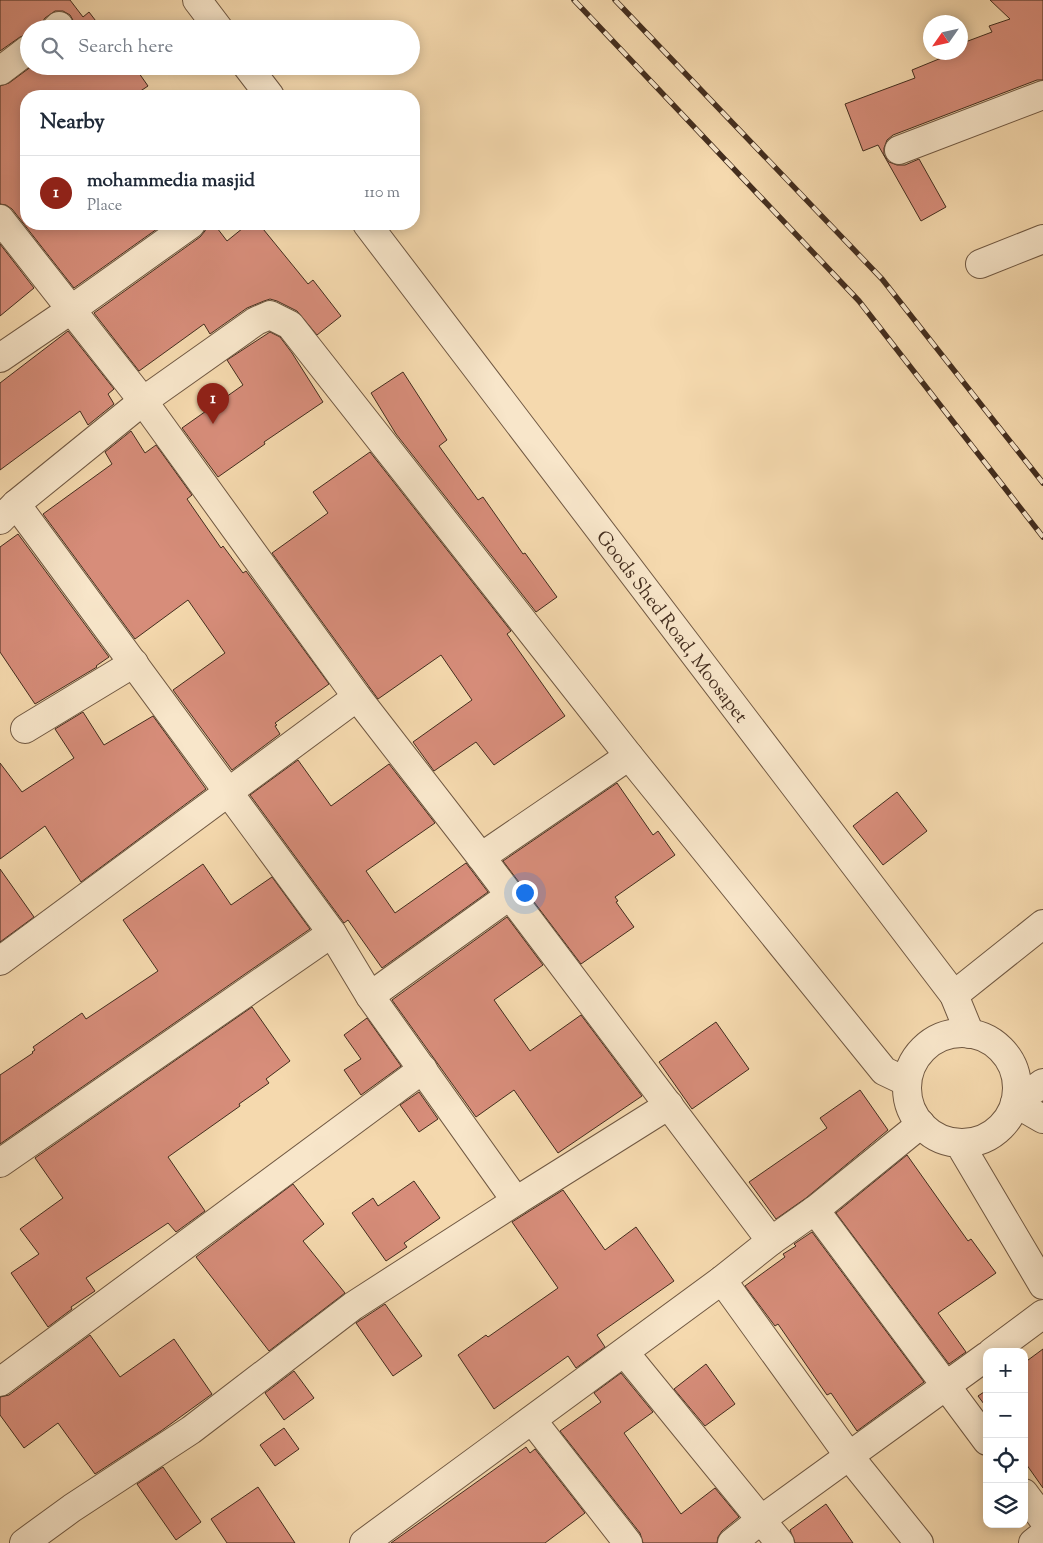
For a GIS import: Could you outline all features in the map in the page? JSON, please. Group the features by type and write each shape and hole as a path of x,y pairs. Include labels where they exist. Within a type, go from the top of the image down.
{"street":[{"path":"197,0 212,20"},
{"path":"0,71 20,56"},
{"path":"255,75 266,90"},
{"path":"899,150 1043,95"},
{"path":"12,221 72,309 143,401 358,696 771,1241"},
{"path":"0,358 183,230"},
{"name":"Goods Shed Road, Moosapet","path":"372,230 954,995 970,1034"},
{"path":"980,264 1043,239"},
{"path":"516,1201 370,996 332,933 134,663 8,512 143,401 256,321 270,315 290,325 630,756 884,1071 907,1082"},
{"path":"25,729 134,663"},
{"path":"0,961 358,696"},
{"path":"481,857 630,756"},
{"path":"370,996 509,896"},
{"path":"954,995 1043,924"},
{"path":"0,1163 332,933"},
{"path":"952,1034 970,1034 988,1040 1002,1051 1012,1067 1017,1085 1015,1103 1007,1120 994,1133 977,1141 959,1143 942,1139 926,1130 915,1117 908,1100 907,1082 911,1065 921,1051 935,1040 952,1034"},
{"path":"0,1382 423,1069"},
{"path":"1015,1103 1043,1083"},
{"path":"1015,1103 1043,1119"},
{"path":"24,1543 72,1508 191,1430 353,1306 669,1105"},
{"path":"364,1543 395,1534 532,1420 625,1353 771,1241 815,1210 921,1124"},
{"path":"959,1143 1043,1285"},
{"path":"815,1210 985,1438"},
{"path":"722,1280 849,1456 918,1543"},
{"path":"997,1348 1043,1314"},
{"path":"625,1353 780,1543"},
{"path":"732,1543 762,1519 983,1359"},
{"path":"532,1420 628,1543"},
{"path":"1028,1498 1043,1519"},
{"path":"1033,1543 1043,1535"}],"building":[{"path":"0,0 70,0 83,17 89,12 95,20 73,20 70,15 63,11 55,11 44,20 20,20 20,37 0,51"},
{"path":"990,0 1043,0 1043,80 1037,80 893,135 887,140 884,155 889,162 905,165 919,159 946,207 921,221 878,145 863,151 845,104 915,78 912,70 936,60 968,60 968,41 992,32 989,26 1010,19"},
{"path":"20,75 140,75 148,86 142,90 20,90 20,219 12,209 0,204 0,86 9,83"},
{"path":"28,230 156,230 74,288"},
{"path":"219,230 227,241 241,230 264,230 308,284 313,280 341,316 317,335 297,311 270,299 247,308 210,334 204,324 139,371 94,313 200,237 205,231"},
{"path":"0,244 34,288 0,316"},
{"path":"68,331 114,389 108,394 114,404 88,425 80,411 0,470 0,383"},
{"path":"270,332 280,337 323,402 264,442 265,444 218,477 182,428 243,385 227,360"},
{"path":"403,372 447,440 439,446 478,500 483,497 523,554 525,553 557,597 536,612 396,434 371,393"},
{"path":"131,431 145,453 156,445 192,495 187,499 221,548 223,546 243,573 246,571 329,684 275,723 280,734 232,770 173,690 225,653 188,600 135,639 43,514 112,464 105,452"},
{"path":"370,452 511,631 507,634 565,716 494,765 476,742 434,771 413,742 472,700 441,655 378,699 272,553 328,513 313,492"},
{"path":"18,534 109,657 97,667 35,704 0,652 0,547"},
{"path":"83,712 104,745 153,716 206,789 81,882 45,826 0,859 0,763 22,792 74,758 55,729"},
{"path":"298,760 331,806 389,764 435,823 366,871 395,913 466,863 488,892 382,968 348,920 344,923 250,795"},
{"path":"617,783 653,835 658,831 675,855 615,897 618,901 616,902 634,927 581,964 503,861"},
{"path":"897,792 927,831 883,865 853,826"},
{"path":"203,864 231,905 272,877 310,929 0,1144 0,1075 33,1053 35,1050 33,1047 82,1013 86,1019 158,971 123,920"},
{"path":"0,869 34,917 0,942"},
{"path":"507,917 543,965 494,1000 530,1051 581,1015 642,1096 558,1153 514,1090 476,1117 392,1000"},
{"path":"252,1007 290,1061 266,1079 269,1083 239,1104 240,1106 168,1157 205,1211 176,1232 168,1223 86,1278 95,1291 71,1307 72,1309 48,1327 11,1273 39,1254 20,1229 63,1198 35,1158"},
{"path":"367,1018 401,1066 361,1095 344,1070 361,1059 344,1035"},
{"path":"716,1022 749,1069 692,1109 659,1062"},
{"path":"860,1090 888,1130 806,1198 776,1219 749,1182 827,1128 820,1118"},
{"path":"419,1092 438,1119 419,1132 400,1105"},
{"path":"907,1155 968,1241 971,1239 996,1273 938,1313 966,1352 949,1364 836,1213"},
{"path":"414,1181 440,1218 404,1243 407,1247 386,1261 352,1213 373,1198 378,1206"},
{"path":"293,1184 324,1224 303,1241 345,1293 269,1351 196,1257"},
{"path":"563,1190 605,1250 636,1227 674,1281 597,1335 605,1347 576,1368 568,1356 494,1409 458,1355 486,1335 488,1337 558,1288 512,1222"},
{"path":"812,1232 924,1382 857,1431 831,1393 827,1395 778,1324 775,1326 745,1286 785,1257 783,1254"},
{"path":"385,1304 422,1356 393,1376 356,1323"},
{"path":"90,1335 120,1377 174,1339 212,1394 161,1431 95,1474 58,1423 24,1448 0,1415 0,1397 9,1395"},
{"path":"1043,1349 1043,1488 1028,1467 1028,1360"},
{"path":"706,1364 735,1404 705,1426 674,1389"},
{"path":"294,1371 314,1398 284,1420 265,1393"},
{"path":"621,1373 653,1412 624,1433 681,1514 715,1488 739,1517 722,1531 717,1543 643,1543 640,1533 560,1431 601,1402 594,1393"},
{"path":"983,1393 983,1403 978,1396"},
{"path":"284,1428 299,1449 275,1466 260,1445"},
{"path":"526,1447 530,1453 535,1449 585,1513 545,1543 391,1543"},
{"path":"163,1467 201,1522 176,1540 137,1484"},
{"path":"258,1487 295,1543 227,1543 211,1519"},
{"path":"826,1504 853,1543 795,1543 790,1530"}],"railway":[{"path":"574,0 859,301 1043,537"},
{"path":"615,0 882,279 1043,483"}],"place":[{"name":"mohammedia masjid","path":"213,424"}]}
